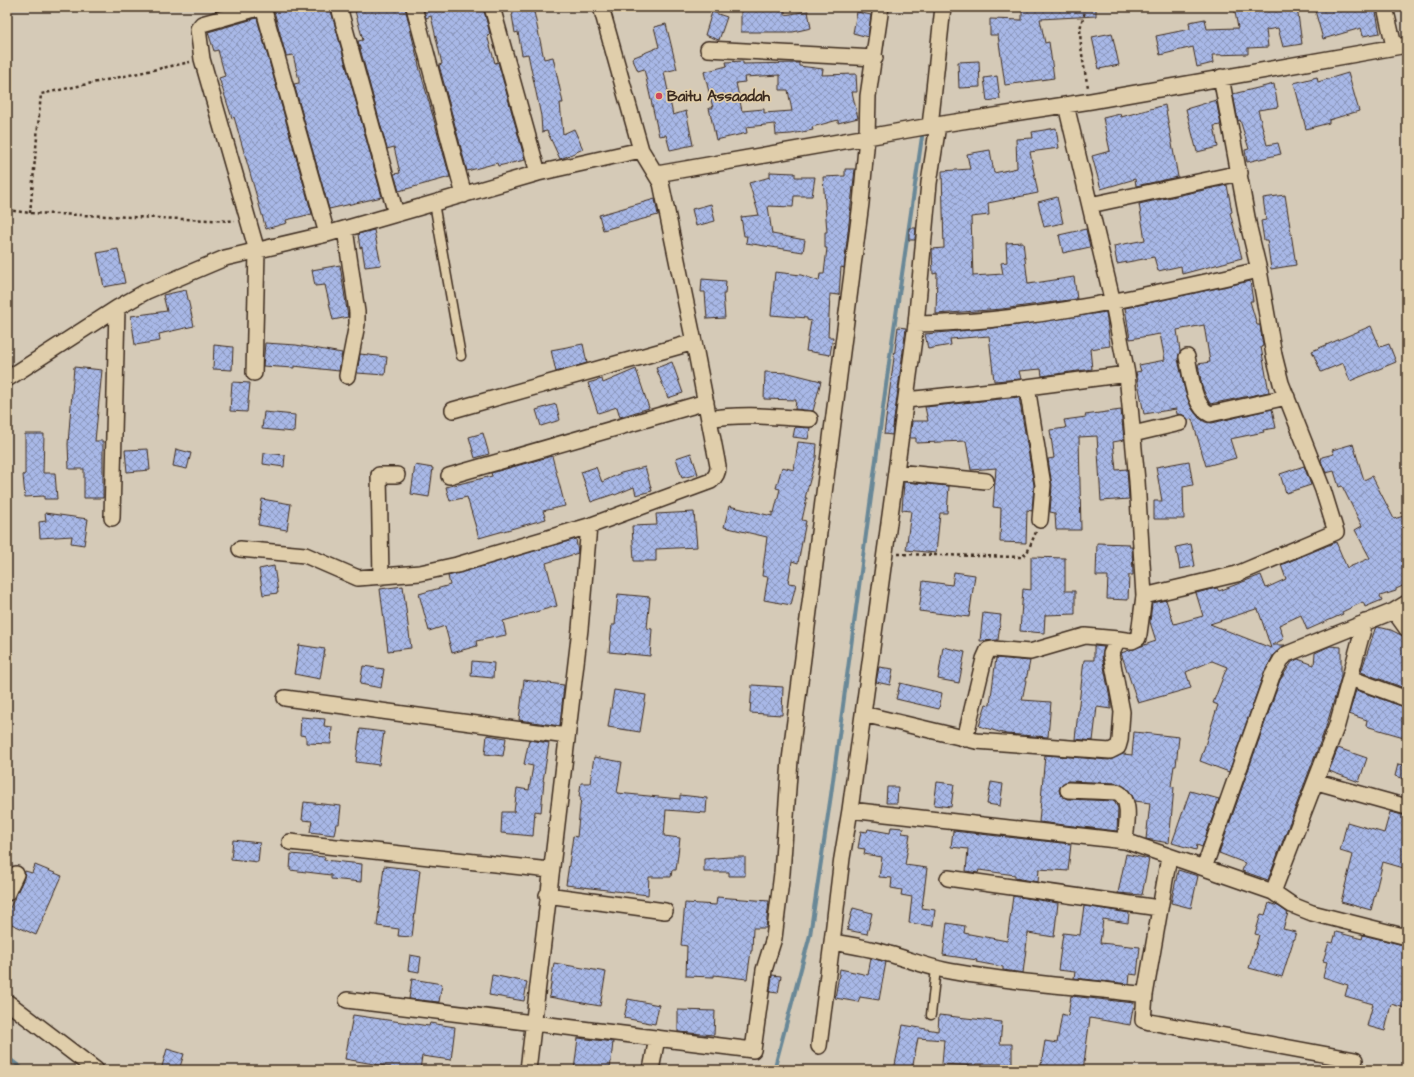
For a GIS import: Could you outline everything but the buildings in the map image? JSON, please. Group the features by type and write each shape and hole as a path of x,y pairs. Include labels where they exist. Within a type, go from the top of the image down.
{"street":[{"path":"254,373 257,251 250,222 202,59 198,30 200,26 262,7 327,234"},
{"path":"339,7 396,214"},
{"path":"414,7 464,195"},
{"path":"492,7 538,173"},
{"path":"240,550 305,556 317,559 358,578 381,577 446,568 588,526 711,481 718,473 706,402 661,183 657,174 641,150 601,7"},
{"path":"348,1000 753,1050 764,970 774,938 782,873 790,760 851,285 872,136 868,96 875,58 881,7"},
{"path":"820,1046 842,858 850,810 916,324 929,183 931,126 943,7"},
{"path":"657,174 931,126 1091,101 1400,46 1385,7"},
{"path":"708,49 875,58"},
{"path":"1144,596 1237,574 1336,533 1323,490 1287,397 1274,355 1259,270 1249,228 1222,77"},
{"path":"965,739 984,659 988,650 994,649 1030,652 1085,636 1132,641 1138,638 1144,596 1133,434 1127,374 1114,303 1066,105"},
{"path":"7,379 117,308 147,291 225,258 327,234 538,173 641,150"},
{"path":"1090,205 1240,173"},
{"path":"345,229 357,312 357,324 347,376"},
{"path":"916,324 999,319 1114,303 1259,270"},
{"path":"112,518 117,308"},
{"path":"453,410 694,342"},
{"path":"1187,357 1200,404 1204,411 1210,414 1287,397"},
{"path":"906,400 1027,387 1127,374"},
{"path":"1027,387 1043,485 1040,520"},
{"path":"449,476 706,402"},
{"path":"709,419 724,416 752,416 810,420"},
{"path":"1133,434 1180,423"},
{"path":"896,472 986,481"},
{"path":"381,577 379,475 397,475"},
{"path":"528,1070 547,895 580,629 588,526"},
{"path":"1204,868 1272,676 1281,660 1287,654 1394,611 1407,603"},
{"path":"1394,611 1407,629"},
{"path":"1273,892 1337,726 1365,622"},
{"path":"863,714 965,739 991,743 1105,751 1114,750 1118,747 1122,729 1122,712 1112,654 1118,639"},
{"path":"1350,678 1407,699"},
{"path":"285,698 567,736"},
{"path":"1316,782 1407,807"},
{"path":"1068,790 1121,794 1127,805 1125,841"},
{"path":"850,810 1125,841 1273,892 1292,905 1312,913 1407,937"},
{"path":"290,842 550,870"},
{"path":"1169,857 1145,995 1142,1016 1143,1020 1355,1060"},
{"path":"7,893 16,874"},
{"path":"948,878 1159,908"},
{"path":"547,895 665,911"},
{"path":"832,942 888,953 936,968 1012,980 1096,988 1145,995"},
{"path":"7,1002 96,1070"},
{"path":"651,1070 656,1038"}],"lane":[{"path":"434,203 461,356"},
{"path":"930,1015 936,968"}],"path":[{"path":"1086,7 1085,16 1081,25 1084,68 1091,101"},
{"path":"30,213 41,94 202,59"},
{"path":"7,210 30,213 250,222"},
{"path":"885,554 1023,556 1027,553 1040,520"}],"waterway":[{"path":"774,1070 810,935 831,795 889,363 923,130"},
{"path":"7,1057 24,1070"}],"place":[{"name":"Baitu Assaadah","path":"659,96"}]}
